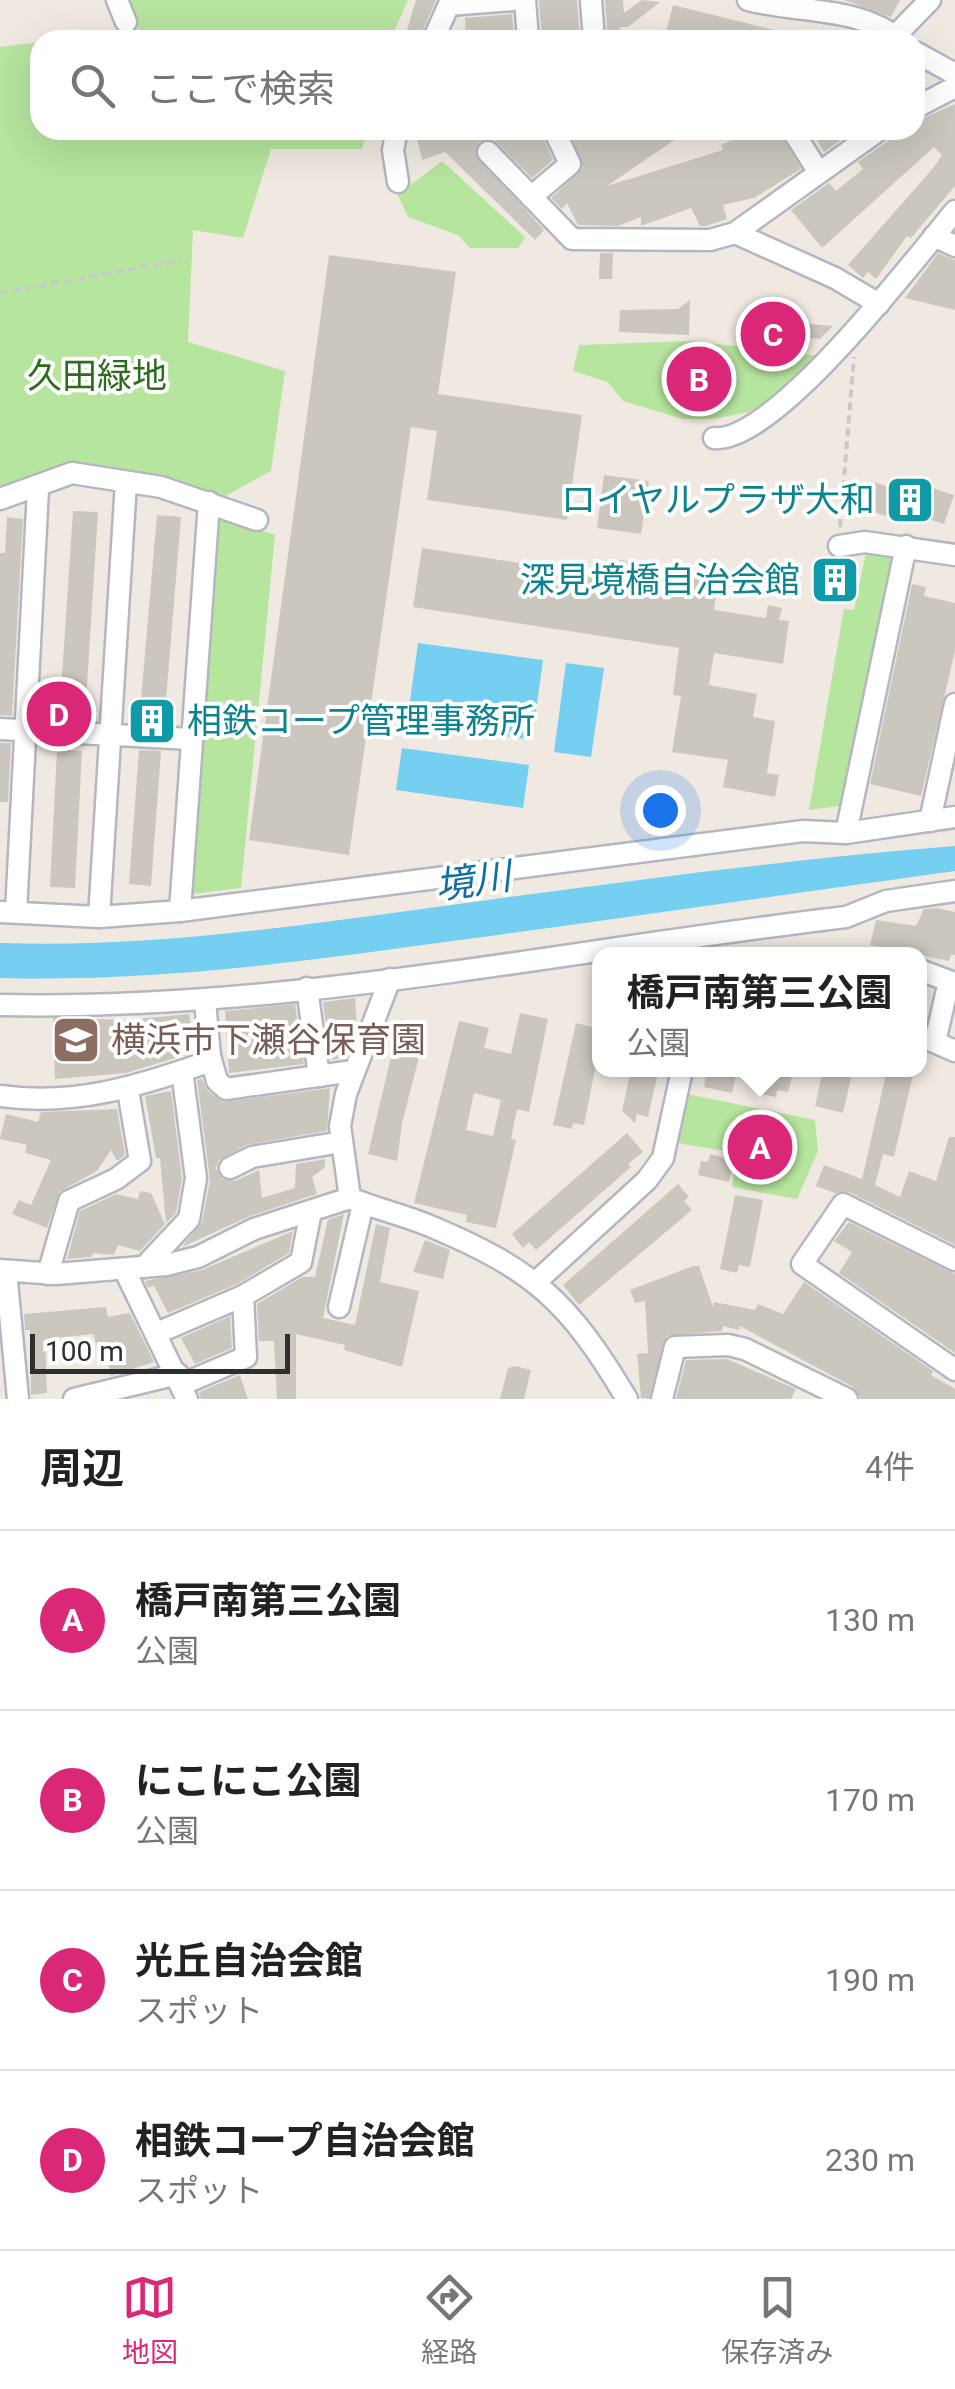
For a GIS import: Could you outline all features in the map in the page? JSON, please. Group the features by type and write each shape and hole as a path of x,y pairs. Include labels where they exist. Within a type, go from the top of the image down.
{"street":[{"path":"117,0 126,22"},
{"path":"437,30 450,2 513,0"},
{"path":"524,0 527,30"},
{"path":"592,0 594,30"},
{"path":"748,0 786,10 860,18 883,30"},
{"path":"905,30 930,0"},
{"path":"925,58 955,74"},
{"path":"925,102 955,86"},
{"path":"396,140 398,182"},
{"path":"532,197 570,164 559,140"},
{"path":"798,140 818,172"},
{"path":"488,152 572,239 710,240 735,233 864,140"},
{"path":"714,438 750,429 810,379 879,304 955,210"},
{"path":"735,233 835,278 879,304"},
{"path":"934,236 955,246"},
{"path":"0,499 38,489 72,473 161,486 257,520"},
{"path":"99,917 126,482"},
{"path":"38,489 26,731 8,912 99,917 180,911 803,832 846,833 955,817"},
{"path":"180,911 209,502"},
{"path":"838,546 906,546 955,554"},
{"path":"846,833 906,546"},
{"path":"930,821 955,704"},
{"path":"0,730 192,739"},
{"path":"710,946 846,916 886,901 955,891"},
{"path":"0,1005 82,1007 205,1000 592,958"},
{"path":"927,973 949,981 927,1039 955,1051"},
{"path":"339,1307 356,1201 340,1126 353,1071 390,979"},
{"path":"307,988 319,1076"},
{"path":"205,1000 210,1056 216,1081 226,1090 353,1071"},
{"path":"0,1096 80,1098 128,1090 182,1071 210,1056"},
{"path":"134,1268 189,1219 196,1178 182,1071"},
{"path":"537,1281 647,1180 663,1158 680,1077"},
{"path":"48,1274 69,1201 116,1178 140,1161 128,1090"},
{"path":"230,1168 252,1157 342,1142"},
{"path":"18,1399 3,1270 48,1274 134,1268 198,1257 254,1229 311,1210 356,1201 501,1257 537,1281 602,1356 627,1399"},
{"path":"955,1260 842,1204 802,1264 955,1370"},
{"path":"157,1333 242,1296 300,1262 311,1210"},
{"path":"134,1268 157,1333 182,1386"},
{"path":"74,1399 182,1386 246,1357 242,1296"},
{"path":"662,1399 675,1347 728,1344 847,1399"}],"path":[{"path":"0,293 182,260"},
{"path":"838,546 857,328"}],"green space":[{"path":"127,0 408,0 394,30 130,30 138,29"},
{"name":"久田緑地","path":"30,43 30,140 364,140 362,149 271,149 243,238 193,230 188,342 285,371 271,471 222,498 87,478 0,499 0,47"},
{"path":"442,161 525,237 518,248 470,248 458,235 408,217 398,195"},
{"path":"691,341 820,356 784,391 749,412 713,419 683,419 623,401 608,382 573,371 579,345"},
{"path":"219,517 275,535 241,888 192,894"},
{"path":"867,548 899,550 846,805 809,810 844,609 854,610"},
{"path":"687,1094 815,1120 818,1151 797,1199 732,1187 737,1153 676,1143"}],"water":[{"path":"418,643 543,660 532,740 407,723"},
{"path":"566,663 604,668 591,757 554,752"},
{"path":"402,748 529,765 523,808 396,790"},
{"path":"955,846 955,871 578,924 227,969 114,977 0,978 0,943 212,935 755,866"}],"building":[{"path":"416,0 436,0 423,30 407,30"},
{"path":"539,0 577,0 579,30 541,30"},
{"path":"605,0 623,0 624,13 642,0 660,2 628,27 607,30"},
{"path":"844,0 900,0 891,17"},
{"path":"673,5 774,30 667,30"},
{"path":"512,14 513,30 466,30 465,18"},
{"path":"955,104 955,186 911,238 907,236 876,279 868,272 863,278 848,265 934,167 942,155 934,147 822,248 791,210 829,183 836,191 863,169 858,162 888,140 925,140 925,118"},
{"path":"417,140 488,140 479,142 475,154 544,230 535,240 445,152 422,160"},
{"path":"494,140 544,140 553,160 532,178"},
{"path":"573,140 674,140 607,186 723,150 721,145 733,140 784,140 801,169 754,198 723,205 727,219 706,226 700,226 691,208 641,226 641,217 618,226 578,225 567,203 562,209 551,198 583,168"},
{"path":"817,140 841,140 824,152"},
{"path":"600,253 613,253 612,279 599,279"},
{"path":"938,253 955,260 955,310 905,298"},
{"path":"329,255 456,272 438,394 582,415 567,520 427,500 437,431 411,427 349,855 249,840"},
{"path":"690,300 689,335 619,332 620,310 678,309"},
{"path":"747,318 833,326 820,339 802,337 801,350 744,344"},
{"path":"604,475 649,481 641,534 597,528"},
{"name":"ロイヤルプラザ大和","path":"871,481 913,495 917,483 954,495 944,524 908,512 904,522 862,508"},
{"path":"73,511 98,512 86,701 79,701 78,719 40,717 41,704 60,705"},
{"path":"157,515 181,517 164,724 139,722"},
{"path":"7,517 23,519 12,716 0,715 0,553 5,553"},
{"path":"422,548 617,578 620,560 719,575 714,610 766,618 768,605 782,608 779,620 789,621 783,664 714,653 709,685 757,694 753,717 775,721 767,773 779,775 775,797 723,787 728,760 672,752 681,696 673,695 679,648 413,607"},
{"path":"912,584 926,587 924,596 955,603 955,651 921,796 870,784"},
{"path":"0,743 11,743 8,802 0,802"},
{"path":"57,750 82,751 75,888 50,887"},
{"path":"139,750 161,751 151,886 129,884"},
{"path":"924,909 955,912 955,955 951,954 949,961 927,957 927,947 870,945 876,920 916,926"},
{"path":"355,998 357,1027 352,1040 346,1041 346,1057 331,1060 323,1002"},
{"path":"295,1004 304,1064 229,1073 225,1011"},
{"path":"520,1013 548,1019 529,1112 517,1109 511,1139 516,1140 496,1228 466,1222 467,1215 414,1203 459,1021 489,1028 484,1048 511,1054","holes":["474,1093 501,1100 493,1136 466,1130"]},
{"path":"189,1014 195,1052 126,1073 55,1079 53,1018 127,1020"},
{"path":"400,1019 427,1026 402,1123 397,1161 368,1154"},
{"path":"576,1023 592,1027 594,1077 584,1125 573,1123 572,1129 553,1125"},
{"path":"629,1077 657,1077 648,1117 637,1114 635,1123 622,1111"},
{"path":"706,1077 735,1077 732,1093 704,1087"},
{"path":"765,1077 792,1077 788,1092 777,1090 776,1097 761,1094"},
{"path":"821,1077 851,1078 843,1113 815,1106"},
{"path":"885,1077 912,1077 894,1157 883,1154 875,1185 900,1197 909,1171 936,1181 949,1137 955,1137 955,1245 849,1192 835,1193 816,1186 824,1165 862,1179"},
{"path":"202,1079 208,1091 223,1102 330,1088 327,1131 246,1145 219,1160 216,1168 222,1179 235,1181 259,1170 262,1198 295,1188 296,1164 325,1159 325,1167 312,1177 317,1194 250,1216 182,1247 202,1222 210,1180 197,1080"},
{"path":"171,1091 182,1178 176,1213 166,1223 160,1158 156,1158 145,1096"},
{"path":"117,1109 125,1155 117,1161 111,1150 97,1171 59,1192 47,1228 12,1214 19,1200 31,1205 51,1160 25,1153 27,1145 0,1139 6,1114 38,1122 41,1112"},
{"path":"627,1133 643,1152 628,1164 631,1167 536,1250 529,1242 523,1248 512,1234"},
{"path":"710,1154 734,1160 729,1182 698,1175 701,1161 708,1162"},
{"path":"678,1184 689,1197 684,1201 692,1210 579,1305 563,1285"},
{"path":"140,1191 151,1193 165,1224 140,1251 118,1245 114,1255 93,1253 92,1257 67,1259 80,1211 116,1194 138,1199"},
{"path":"735,1195 763,1200 750,1267 739,1265 737,1273 720,1269"},
{"path":"344,1214 323,1318 355,1325 376,1224 390,1228 380,1282 419,1291 402,1367 344,1350 345,1345 296,1334 296,1399 277,1399 274,1341 259,1341 257,1304 302,1277 315,1277 328,1220"},
{"path":"849,1222 955,1274 955,1353 839,1273 852,1252 834,1241"},
{"path":"293,1231 289,1253 237,1284 168,1313 154,1286 148,1288 145,1281 202,1270"},
{"path":"425,1240 450,1250 443,1279 413,1272"},
{"path":"699,1266 713,1307 714,1302 755,1310 758,1304 783,1314 804,1282 933,1371 931,1375 955,1389 955,1399 861,1399 853,1387 740,1326 739,1330 723,1326 722,1331 667,1336 649,1399 641,1398 637,1354 648,1353 645,1301 635,1303 630,1290"},
{"path":"106,1307 108,1317 130,1313 154,1362 111,1376 107,1357 101,1358 93,1334 45,1339 47,1393 31,1395 30,1330 25,1330 24,1314"},
{"path":"230,1316 232,1348 195,1364 181,1338"},
{"path":"727,1359 796,1389 791,1399 676,1399 686,1360"},
{"path":"508,1368 531,1370 524,1399 500,1399"},
{"path":"240,1375 248,1399 201,1399 199,1392"}],"place":[{"name":"光丘自治会館","path":"773,334"},
{"name":"にこにこ公園","path":"699,379"},
{"name":"ロイヤルプラザ大和","path":"910,500"},
{"name":"深見境橋自治会館","path":"835,580"},
{"name":"相鉄コープ自治会館","path":"59,714"},
{"name":"相鉄コープ管理事務所","path":"152,721"},
{"name":"横浜市下瀬谷保育園","path":"76,1040"},
{"name":"橋戸南第三公園","path":"760,1147"}],"water label":[{"name":"境川","path":"473,881"}]}
